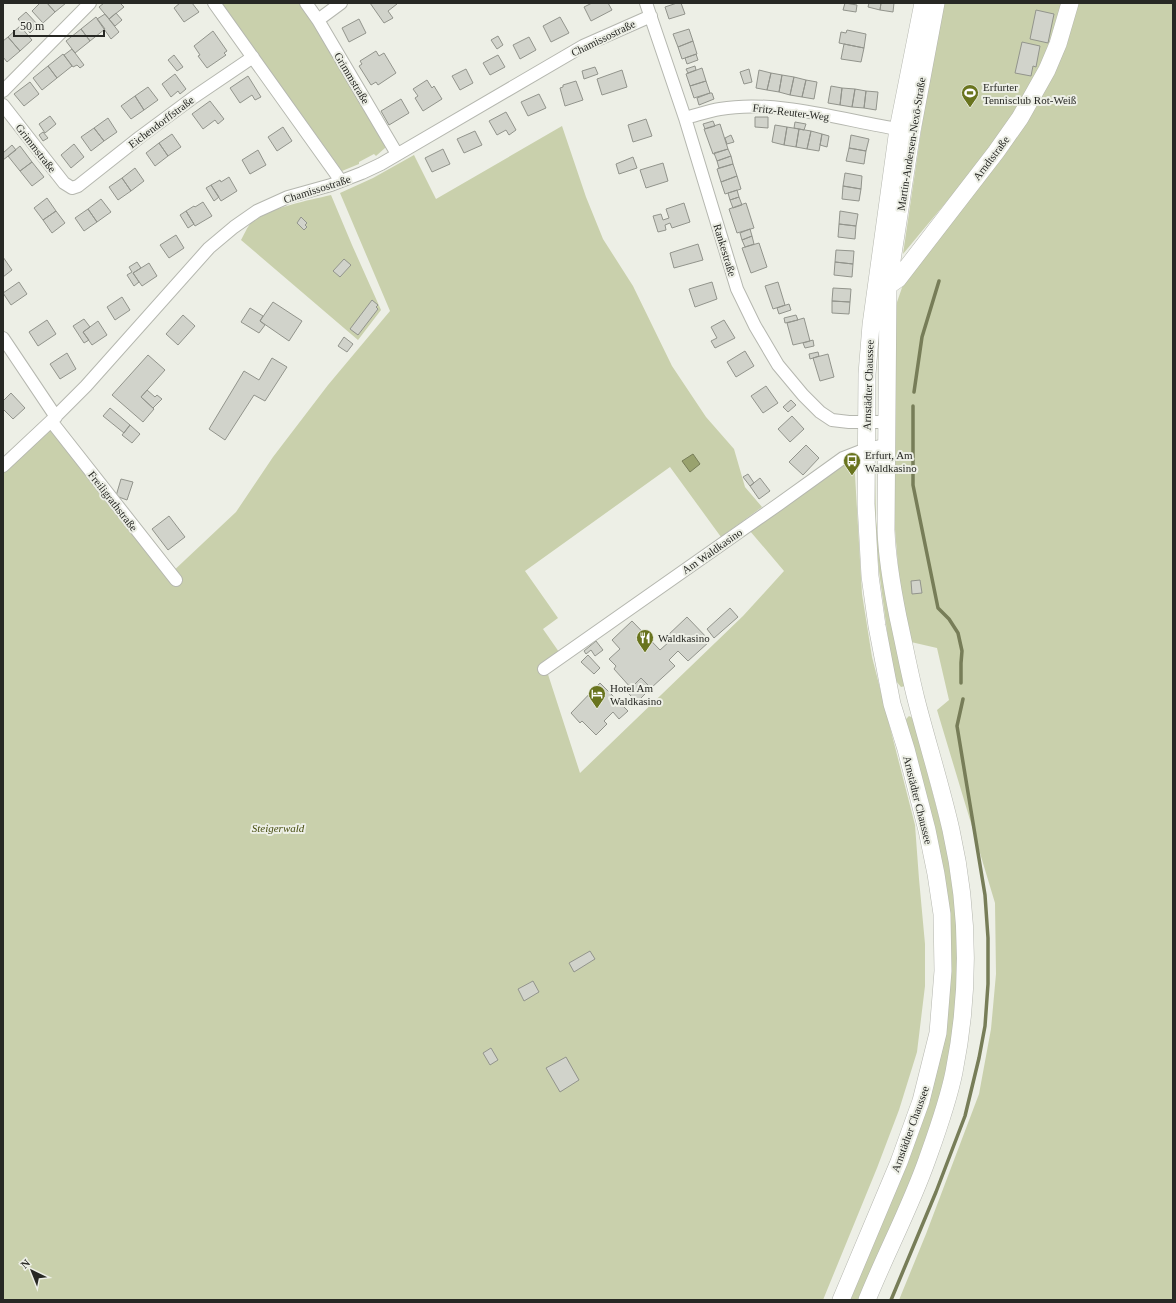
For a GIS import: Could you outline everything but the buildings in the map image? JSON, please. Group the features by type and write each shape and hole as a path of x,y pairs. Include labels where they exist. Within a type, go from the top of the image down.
{"main road":[{"name":"Martin-Andersen-Nexö-Straße","path":"882,285 898,129 923,3"},
{"name":"Martin-Andersen-Nexö-Straße","path":"882,285 936,3"},
{"name":"Arndtstraße","path":"882,285 898,279 996,152 1020,118 1047,70 1058,44 1070,3"},
{"name":"Arnstädter Chaussee","path":"841,1300 899,1162 922,1102 938,1033 944,971 942,914 934,866 927,830 906,749 892,704 877,626 870,576 866,517 867,374 882,285"},
{"name":"Arnstädter Chaussee","path":"867,1300 927,1161 945,1106 954,1072 962,1022 966,980 966,936 961,888 951,830 909,668 887,554 885,503 887,422 882,285"}],"street":[{"path":"3,92 90,3"},
{"path":"214,3 341,182"},
{"name":"Grimmstraße","path":"306,3 318,20 397,154"},
{"path":"318,20 341,3"},
{"name":"Rankestraße","path":"646,3 685,118 737,289 755,326 778,365 803,395 820,412 832,420 849,422 887,422"},
{"name":"Chamissostraße","path":"3,466 54,419 86,386 209,248 234,227 257,211 288,197 332,185 362,173 583,46 651,16"},
{"name":"Eichendorffstraße","path":"72,188 78,186 194,97 253,58"},
{"name":"Grimmstraße","path":"3,105 64,183 72,188"},
{"name":"Fritz-Reuter-Weg","path":"685,118 720,109 767,107 898,129"},
{"name":"Freiligrathstraße","path":"3,338 54,419 176,580"},
{"name":"Am Waldkasino","path":"544,669 843,458 866,449 886,446"}],"green space":[{"path":"221,3 301,3 386,144 385,148 376,156 374,154 359,162 359,164 342,171"},
{"name":"Erfurter Tennisclub Rot-Weiß","path":"941,3 1064,3 1045,59 1022,101 1007,124 974,168 903,254 934,43"},
{"path":"1077,3 1173,3 1173,1300 899,1300 926,1234 979,1094 991,1029 996,974 995,903 937,710 949,700 937,648 911,642 899,578 893,505 896,305 905,279 997,161"},
{"name":"Steigerwald","path":"562,126 586,197 603,239 633,286 672,366 706,417 734,449 745,487 762,507 721,537 670,467 525,571 558,618 543,629 559,652 544,662 580,773 743,616 784,571 750,531 854,458 862,594 872,657 915,825 925,944 925,986 917,1052 899,1110 823,1300 3,1300 3,473 52,428 168,576 236,512 273,457 328,385 390,311 340,193 373,178 414,155 436,199"},
{"path":"331,195 381,310 358,340 241,240 251,223 259,217 289,205"},
{"path":"875,465 876,519 882,573 905,686 901,687 896,681 889,646 879,571 874,519"},
{"path":"909,716 913,718 949,855 958,911 959,975 948,1068 926,1145 860,1300 849,1300 949,993 907,727 906,719"}],"shaded area":[{"path":"693,454 700,464 690,472 682,461"}],"waterway":[{"path":"914,392 922,337 939,281"},
{"path":"913,406 913,485 938,608 949,619 958,633 962,651 961,683"},
{"path":"891,1300 936,1192 965,1116 985,1026 988,984 988,938 985,895 957,726 963,699"}],"place":[{"name":"Erfurter Tennisclub Rot-Weiß","path":"970,108"},
{"name":"Erfurt, Am Waldkasino","path":"852,476"},
{"name":"Waldkasino","path":"645,653"},
{"name":"Hotel Am Waldkasino","path":"597,709"}]}
